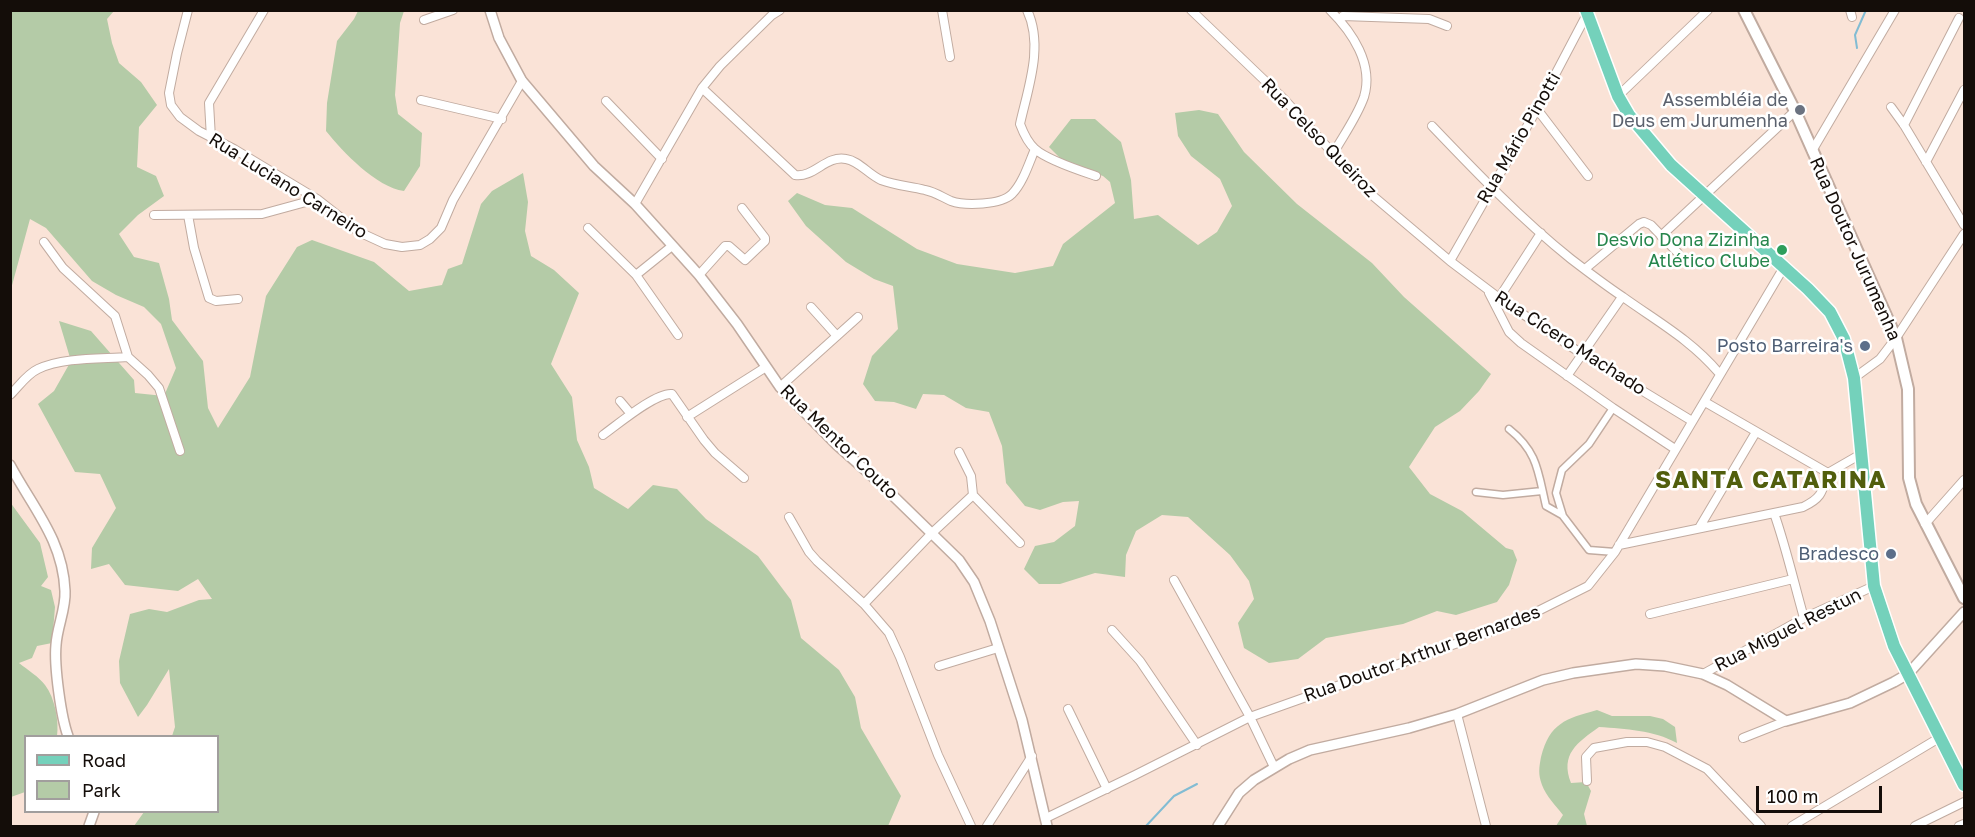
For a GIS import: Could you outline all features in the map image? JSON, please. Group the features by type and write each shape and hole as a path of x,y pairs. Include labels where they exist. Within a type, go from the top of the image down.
{"main road":[{"name":"Rua Doutor Jurumenha","path":"1744,10 1795,111 1896,338 1908,389 1910,478 1916,504 1965,598"},
{"path":"1587,12 1618,96 1629,116 1671,165 1784,267 1830,312 1844,339 1854,378 1874,585 1894,646 1965,785"}],"street":[{"name":"Rua Luciano Carneiro","path":"188,10 169,93 171,105 180,117 211,138 234,149 317,199 359,232 385,244 402,247 420,245 441,228 453,200 522,81"},
{"path":"211,138 209,103 264,10"},
{"path":"424,20 453,10"},
{"name":"Rua Mentor Couto","path":"490,10 499,38 522,81 594,166 635,204 699,275 737,324 780,387 837,445 881,484 959,560 974,582 984,605 1032,756 1046,822"},
{"path":"635,204 702,88 720,66 772,15 780,10"},
{"path":"942,10 950,57"},
{"path":"1027,10 1032,21 1035,39 1034,56 1020,124 1035,149 1065,165 1096,176"},
{"name":"Rua Celso Queiroz","path":"1191,10 1284,99 1366,190 1450,261"},
{"path":"1330,10 1343,16 1429,19 1447,26"},
{"path":"1618,96 1708,10"},
{"path":"1812,151 1895,10"},
{"name":"Rua Mário Pinotti","path":"1450,261 1537,109 1587,12"},
{"path":"1333,154 1358,112 1364,96 1366,80 1360,51 1343,16"},
{"path":"1904,125 1959,18"},
{"path":"702,88 792,173 800,176 831,160 846,159 890,183 937,193 952,201 993,203 1005,200 1017,188 1035,149"},
{"path":"1926,162 1965,90"},
{"path":"421,100 502,119"},
{"path":"606,100 662,159"},
{"path":"1891,107 1965,225"},
{"path":"1537,109 1588,176"},
{"path":"1661,236 1795,111"},
{"path":"1432,126 1491,188 1541,234 1622,297 1679,334 1719,373"},
{"path":"154,215 262,214 317,199"},
{"path":"699,275 725,246 729,246 744,261 765,241 741,207"},
{"path":"188,215 194,248 209,298 216,302 238,299"},
{"path":"1585,269 1641,222 1647,222 1678,253"},
{"path":"588,228 636,276 678,335"},
{"path":"1499,298 1541,234"},
{"path":"1854,378 1880,359 1965,234"},
{"path":"44,242 63,268 115,316 128,357 159,388 180,451"},
{"path":"636,276 672,246"},
{"name":"Rua Cícero Machado","path":"1450,261 1499,298 1582,354 1692,421"},
{"name":"Rua Doutor Arthur Bernardes","path":"1046,822 1250,717 1514,623 1588,586 1617,548 1784,267"},
{"path":"1488,290 1509,332 1521,343 1676,449"},
{"path":"1567,376 1622,297"},
{"path":"811,307 837,336"},
{"path":"780,387 858,317"},
{"path":"10,394 38,369 75,360 128,357"},
{"path":"687,417 766,367"},
{"path":"603,435 631,414 669,393 675,397 687,417 715,453 744,478"},
{"path":"620,401 631,414"},
{"path":"1705,402 1828,473"},
{"path":"1613,408 1589,444 1562,470 1556,493 1563,516 1589,550 1617,548 1699,528 1803,507 1814,502 1822,493 1828,473 1861,454"},
{"path":"1509,429 1523,440 1534,458 1546,506 1563,516"},
{"path":"1699,528 1756,432"},
{"path":"959,452 971,476 973,495 1020,543"},
{"path":"10,465 57,545 66,592 56,644 56,669 68,735"},
{"path":"1925,524 1965,480"},
{"path":"1476,492 1503,495 1542,491"},
{"path":"864,604 932,533 973,495"},
{"path":"1774,513 1786,548 1804,618"},
{"path":"789,517 809,552 864,604 889,633 938,755 971,826"},
{"path":"1650,614 1793,579"},
{"path":"1174,580 1250,717 1274,767"},
{"name":"Rua Miguel Restun","path":"1703,674 1804,618 1874,585"},
{"path":"1743,738 1786,721 1850,703 1894,682 1908,674 1965,612"},
{"path":"1112,630 1140,661 1197,745"},
{"path":"939,666 998,648"},
{"path":"1218,826 1239,793 1274,767 1310,750 1409,728 1457,714 1543,680 1573,673 1636,664 1665,666 1703,674 1727,685 1786,721"},
{"path":"1068,709 1107,789"},
{"path":"1457,714 1486,826"},
{"path":"1792,826 1939,738"},
{"path":"1587,781 1586,757 1594,748 1627,742 1647,742 1665,747 1707,769 1761,826"},
{"path":"987,826 1032,756"},
{"path":"1915,826 1965,802"},
{"path":"1959,826 1965,824"}],"green space":[{"path":"11,11 114,11 107,19 119,63 141,82 157,105 139,127 137,167 156,176 164,196 138,215 119,234 134,257 159,263 172,320 203,361 208,408 218,428 250,377 266,296 297,247 312,240 374,262 409,291 442,285 448,269 462,264 481,204 492,191 523,173 528,202 525,231 531,256 554,270 579,293 551,364 572,397 577,440 589,467 594,488 628,509 653,485 677,489 706,519 758,556 791,600 801,638 839,670 855,697 861,728 901,796 888,826 134,826 143,813 219,813 219,735 172,735 175,727 169,669 138,717 120,683 119,661 130,614 149,609 167,612 199,600 212,599 198,579 178,591 125,585 109,564 91,569 92,548 116,508 100,474 75,472 38,404 54,391 71,361 59,321 91,331 134,380 135,393 164,396 176,368 161,324 144,307 92,281 46,228 30,219 11,289"},
{"path":"358,11 404,11 400,23 395,95 398,114 422,133 420,166 404,191 382,183 371,176 341,149 326,131 327,103 337,41"},
{"path":"1199,110 1218,114 1244,152 1297,204 1372,263 1404,297 1491,374 1460,411 1435,427 1409,467 1430,494 1462,511 1506,548 1513,550 1517,560 1509,585 1497,602 1456,615 1437,611 1403,624 1326,638 1298,659 1269,663 1244,648 1238,623 1254,599 1249,581 1230,555 1188,517 1162,515 1136,531 1126,555 1125,577 1095,573 1060,584 1039,584 1024,569 1035,546 1054,542 1075,526 1079,501 1063,502 1040,510 1025,506 1006,483 1002,446 989,412 966,408 944,395 923,394 916,409 894,402 875,401 863,384 872,356 898,329 893,286 874,279 846,262 806,226 788,201 797,193 825,205 852,208 917,249 957,264 1015,273 1053,266 1063,244 1115,203 1110,182 1103,176 1065,163 1049,147 1071,119 1095,119 1121,142 1131,180 1134,219 1158,215 1198,245 1217,232 1232,206 1220,179 1191,156 1178,136 1175,113"},
{"path":"10,502 40,543 48,577 41,586 51,590 55,607 52,643 37,646 32,658 19,663 45,685 57,717 57,735 24,735 24,792 11,797"},
{"path":"1597,710 1612,716 1650,716 1663,719 1675,727 1677,743 1649,733 1599,727 1578,744 1569,757 1568,764 1571,783 1586,782 1591,791 1584,814 1587,826 1556,826 1563,815 1551,801 1542,785 1539,774 1541,757 1549,737 1560,724 1576,716"}],"waterway":[{"path":"1857,48 1855,35 1866,10"},
{"path":"1146,826 1174,796 1197,784"}],"place":[{"name":"Assembléia de Deus em Jurumenha","path":"1800,110"},
{"name":"Desvio Dona Zizinha Atlético Clube","path":"1782,250"},
{"name":"Posto Barreira's","path":"1865,346"},
{"name":"Bradesco","path":"1891,554"}],"district":[{"name":"SANTA CATARINA","path":"1771,480"}]}
